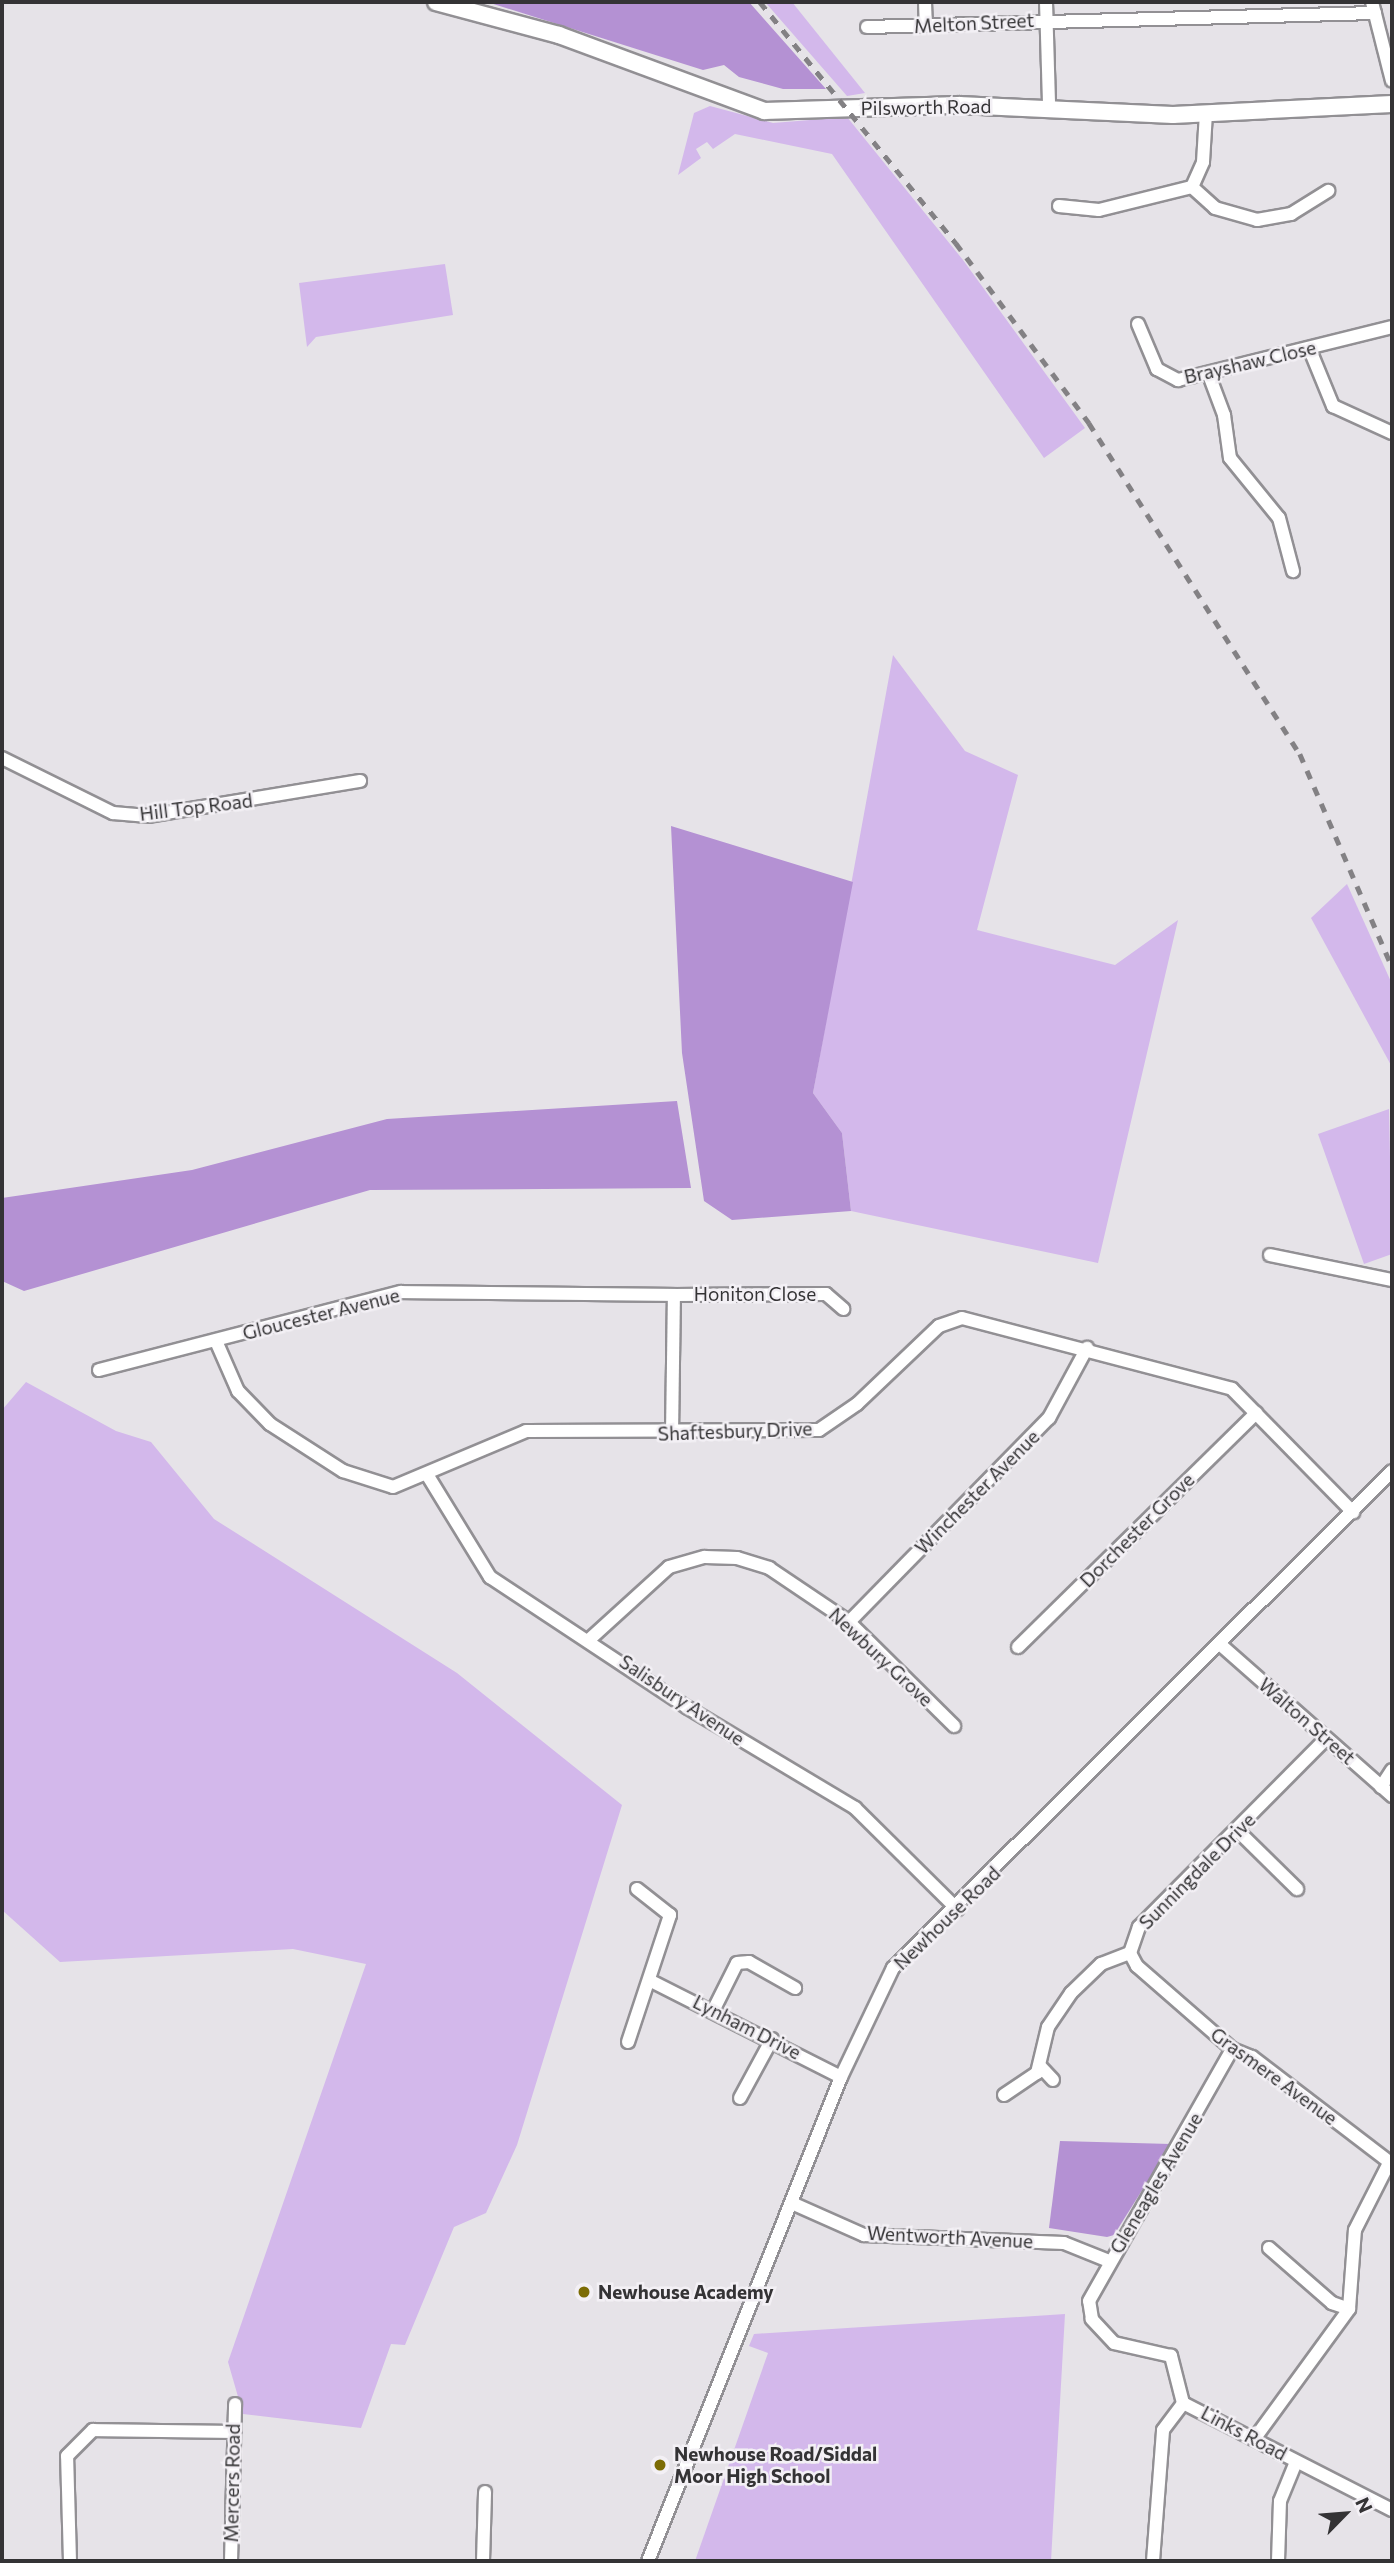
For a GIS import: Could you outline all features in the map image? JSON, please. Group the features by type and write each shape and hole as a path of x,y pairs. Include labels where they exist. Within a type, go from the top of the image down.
{"street":[{"name":"Pilsworth Road","path":"436,2 559,35 764,111 1049,106 1206,113 1392,104"},
{"path":"925,2 926,25"},
{"path":"1046,2 1049,106"},
{"path":"1373,8 1392,81"},
{"name":"Melton Street","path":"867,27 1373,8"},
{"path":"1192,187 1203,162 1206,113"},
{"path":"1192,187 1215,208 1257,220 1291,214 1328,191"},
{"path":"1059,206 1099,210 1192,187"},
{"name":"Brayshaw Close","path":"1138,324 1163,374 1178,380 1310,350 1392,327"},
{"path":"1310,350 1333,406 1392,433"},
{"path":"1209,375 1224,415 1230,458 1279,518 1293,571"},
{"name":"Hill Top Road","path":"2,758 113,813 148,816 360,781"},
{"path":"1269,1255 1392,1280"},
{"name":"Gloucester Avenue","path":"99,1370 401,1292 674,1295"},
{"name":"Honiton Close","path":"672,1434 674,1295 826,1294 843,1309"},
{"name":"Shaftesbury Drive","path":"216,1341 237,1391 270,1424 344,1471 393,1487 428,1476 526,1432 672,1434 819,1430 857,1404 939,1326 962,1318 1087,1348 1232,1389 1353,1512"},
{"name":"Winchester Avenue","path":"849,1622 1049,1418 1087,1348"},
{"name":"Dorchester Grove","path":"1018,1647 1256,1413"},
{"name":"Newhouse Road","path":"648,2561 794,2204 841,2077 893,1968 957,1909 1222,1646 1392,1471"},
{"name":"Salisbury Avenue","path":"428,1476 490,1577 591,1638 688,1708 855,1808 957,1909"},
{"name":"Newbury Grove","path":"591,1638 650,1579 686,1560 713,1556 769,1567 849,1622 954,1726"},
{"name":"Walton Street","path":"1222,1646 1392,1796"},
{"name":"Sunningdale Drive","path":"1040,2067 1056,2010 1101,1964 1130,1953 1139,1927 1238,1831 1326,1739"},
{"path":"1381,1787 1392,1770"},
{"path":"1238,1831 1297,1889"},
{"path":"628,2042 651,1981 670,1915 636,1889"},
{"name":"Grasmere Avenue","path":"1130,1953 1137,1966 1232,2049 1261,2063 1391,2163"},
{"path":"714,2009 737,1963 749,1962 795,1988"},
{"name":"Lynham Drive","path":"651,1981 714,2009 841,2077"},
{"path":"740,2098 772,2039"},
{"name":"Gleneagles Avenue","path":"1092,2319 1089,2301 1109,2261 1232,2049"},
{"path":"1004,2095 1040,2067 1054,2080"},
{"path":"1255,2438 1349,2309 1355,2230 1391,2163"},
{"name":"Wentworth Avenue","path":"794,2204 864,2235 1064,2243 1109,2261"},
{"path":"1269,2248 1332,2303 1349,2309"},
{"name":"Links Road","path":"1092,2319 1119,2346 1171,2356 1183,2403 1392,2510"},
{"path":"1153,2561 1163,2430 1183,2403"},
{"name":"Mercers Road","path":"231,2561 230,2432 235,2404"},
{"path":"70,2561 67,2456 93,2430 230,2432"},
{"path":"1278,2561 1280,2501 1296,2462"},
{"path":"483,2561 485,2492"}],"shaded area":[{"path":"487,2 749,2 826,89 783,89 739,77 724,65 703,70"},
{"path":"765,2 792,2 865,93 847,96"},
{"path":"710,106 773,123 847,117 963,260 1085,428 1044,458 832,154 735,134 713,149 707,142 696,149 701,158 678,175 694,113"},
{"path":"445,264 453,315 316,337 307,347 299,283"},
{"path":"893,655 965,751 1018,775 977,930 1115,965 1178,920 1098,1263 851,1211 842,1133 813,1093"},
{"path":"671,826 853,882 813,1093 842,1133 851,1211 732,1220 704,1201 682,1053"},
{"path":"1347,884 1392,984 1392,1067 1311,918"},
{"path":"677,1101 691,1188 370,1190 24,1291 2,1281 2,1198 192,1170 387,1119"},
{"path":"1389,1109 1392,1254 1364,1264 1318,1134"},
{"path":"26,1382 116,1431 151,1442 214,1519 457,1673 622,1805 517,2145 486,2213 454,2227 405,2345 391,2344 361,2428 243,2414 228,2362 366,1964 293,1949 60,1962 2,1910 2,1410"},
{"path":"1060,2141 1171,2144 1114,2235 1107,2237 1049,2228"},
{"path":"1065,2314 1051,2561 695,2561 768,2353 749,2346 754,2334"}],"railway":[{"path":"760,2 956,243 1089,423 1300,754 1392,967"}],"place":[{"name":"Newhouse Academy","path":"584,2292"},
{"name":"Newhouse Road/Siddal Moor High School","path":"660,2465"}]}
